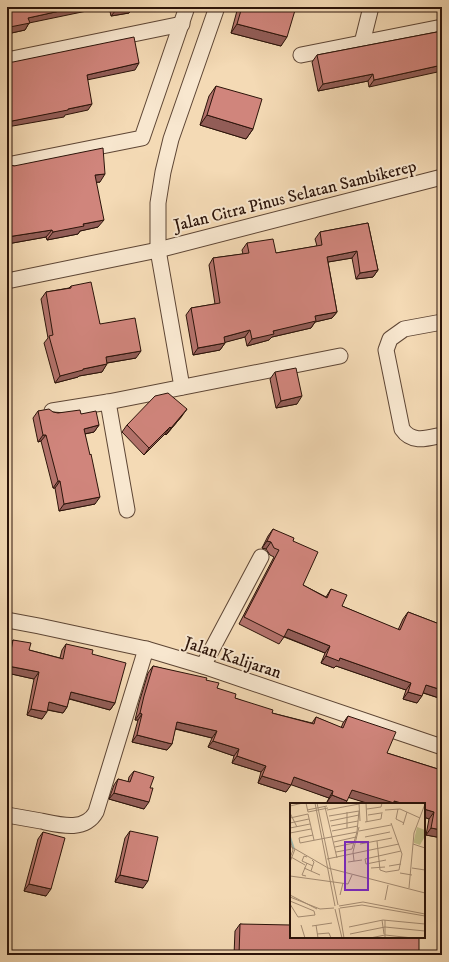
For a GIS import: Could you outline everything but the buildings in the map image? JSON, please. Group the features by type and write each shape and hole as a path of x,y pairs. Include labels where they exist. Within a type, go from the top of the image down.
{"street":[{"path":"7,165 142,138 187,7"},
{"path":"182,387 158,250 158,203 163,172 171,139 217,7"},
{"path":"362,43 371,7"},
{"path":"7,60 182,24"},
{"path":"301,55 442,27"},
{"name":"Jalan Citra Pinus Selatan Sambikerep","path":"7,281 158,250 442,177"},
{"path":"442,322 404,329 390,339 386,350 402,429 406,435 411,438 442,435"},
{"path":"52,411 108,402 340,356"},
{"path":"108,402 127,510"},
{"path":"203,666 262,557"},
{"name":"Jalan Kalijaran","path":"7,620 146,649 203,666 442,747"},
{"path":"7,815 64,826 78,825 93,818 146,649"}]}
